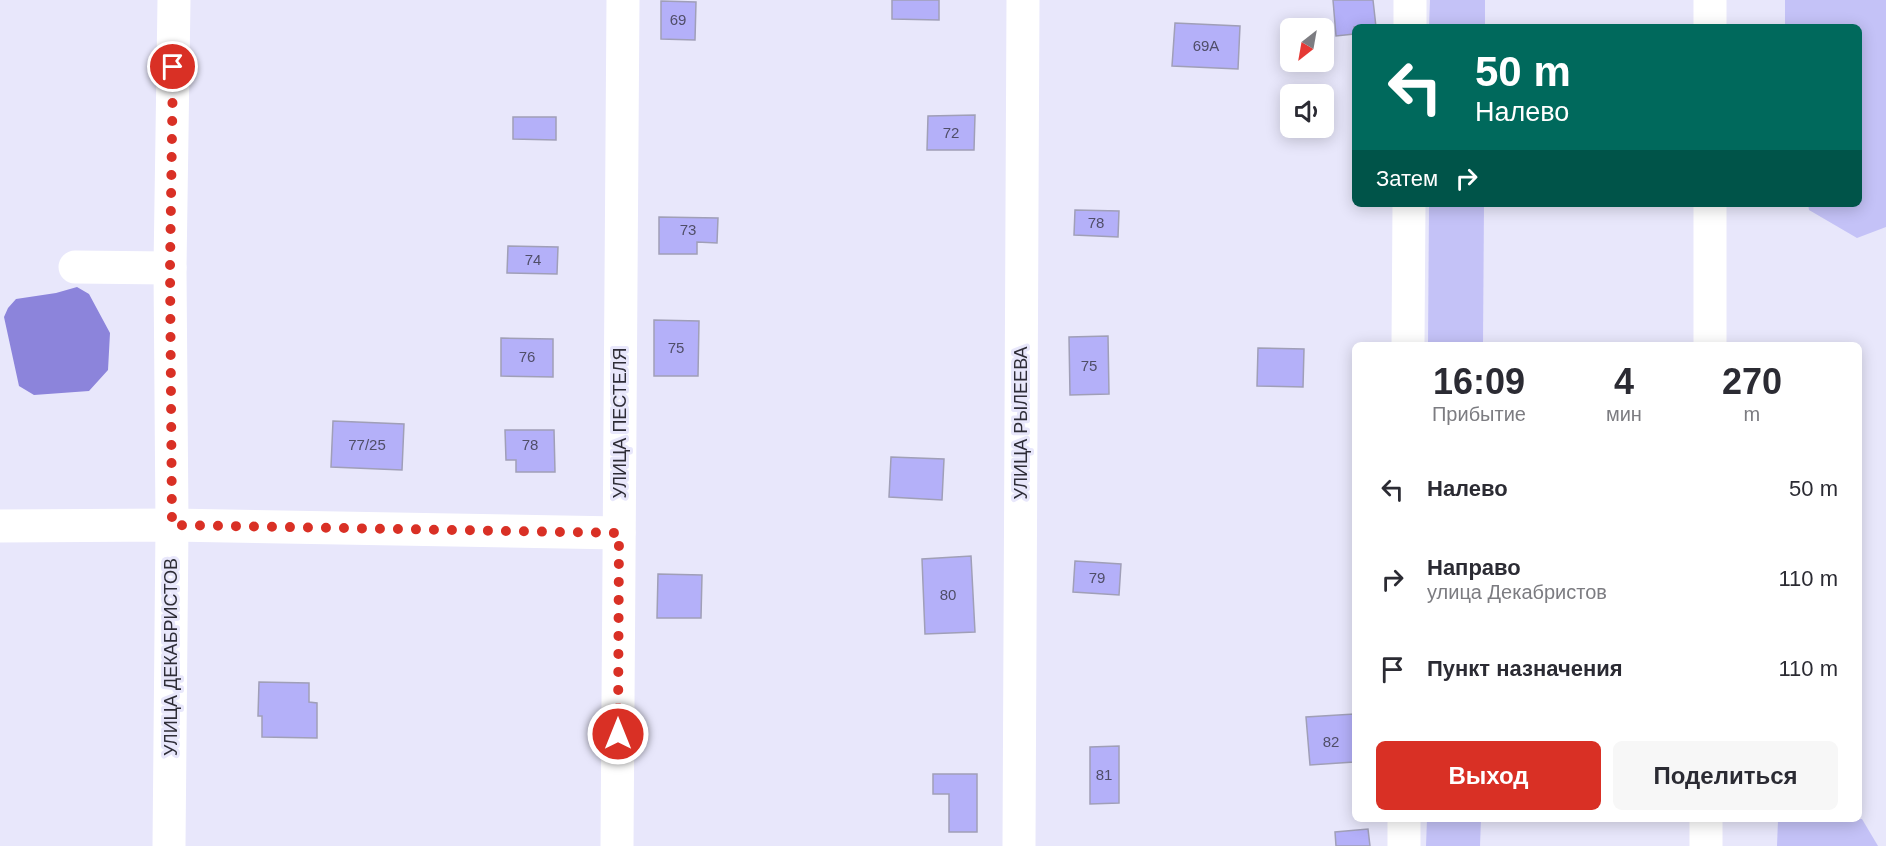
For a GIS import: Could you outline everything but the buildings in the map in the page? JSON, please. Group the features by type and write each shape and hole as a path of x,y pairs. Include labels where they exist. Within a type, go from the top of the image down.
{"main road":[{"name":"УЛИЦА ДЕКАБРИСТОВ","path":"170,846 172,525 170,268 174,0"},
{"name":"УЛИЦА ПЕСТЕЛЯ","path":"617,846 623,0"},
{"name":"УЛИЦА РЫЛЕЕВА","path":"1019,846 1023,0"},
{"path":"1410,0 1410,24"},
{"path":"1710,0 1710,24"},
{"path":"1408,342 1409,207"},
{"path":"1710,207 1710,342"},
{"path":"75,267 170,268"},
{"path":"0,526 172,525 619,533"},
{"path":"1404,822 1404,846"},
{"path":"1706,822 1706,846"}],"shaded area":[{"path":"1430,0 1485,0 1485,24 1429,24"},
{"path":"1785,0 1886,0 1886,227 1857,238 1809,210 1808,207 1862,207 1862,24 1785,24"},
{"path":"1429,207 1484,207 1483,342 1428,342"},
{"path":"77,287 89,294 110,333 108,370 89,391 34,395 19,386 4,317 16,299 56,293"},
{"path":"1862,819 1878,846 1777,846 1778,822 1862,822"},
{"path":"1427,822 1481,822 1480,846 1426,846"}],"route":[{"path":"173,67 170,268 172,525 619,533 618,734"}]}
